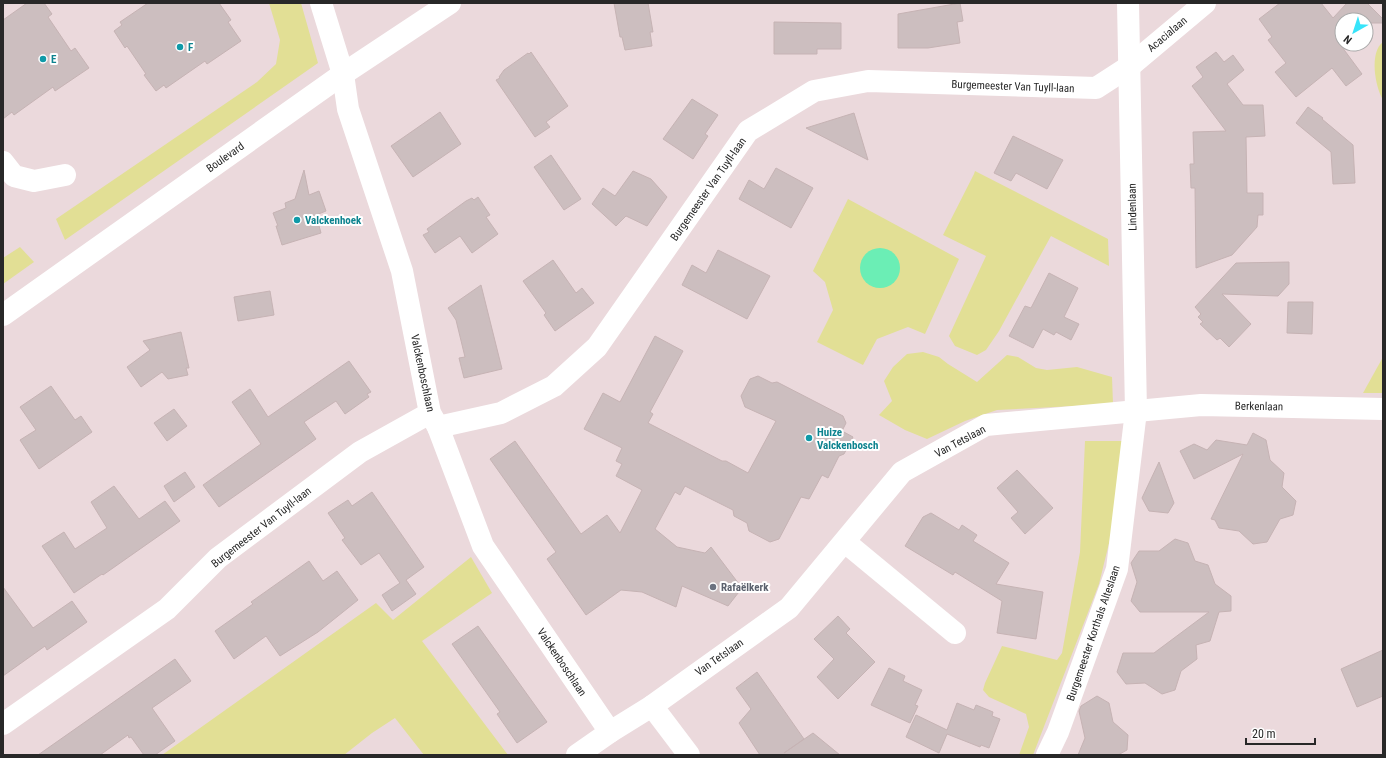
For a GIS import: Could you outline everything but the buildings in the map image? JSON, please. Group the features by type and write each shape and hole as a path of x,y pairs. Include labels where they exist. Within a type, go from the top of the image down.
{"street":[{"name":"Valckenboschlaan","path":"321,3 342,74 348,108 402,271 434,420 483,546 610,732"},
{"name":"Boulevard","path":"3,315 342,74 450,3"},
{"name":"Lindenlaan","path":"1128,3 1136,411"},
{"name":"Acacialaan","path":"1130,66 1205,3"},
{"name":"Burgemeester Van Tuyll-laan","path":"3,724 167,609 218,558 360,452 434,420 500,413 554,386 597,347 748,131 814,92 868,81 1096,88 1130,66"},
{"path":"3,162 14,176 34,181 64,175"},
{"name":"Berkenlaan","path":"1136,411 1201,405 1383,408"},
{"name":"Van Tetslaan","path":"577,755 610,732 652,706 789,608 902,472 986,425 1136,411"},
{"name":"Burgemeester Korthals Alteslaan","path":"1047,755 1058,732 1117,569 1136,411"},
{"path":"845,542 955,633"},
{"path":"652,706 689,755"}],"shaded area":[{"path":"269,3 301,3 318,63 65,240 56,219 257,82 276,64 280,40"},
{"path":"1383,42 1383,100 1376,79 1375,61 1376,53"},
{"path":"975,171 1108,239 1109,266 1051,236 999,331 986,350 977,355 955,346 949,336 986,256 943,235"},
{"path":"848,199 959,259 925,334 908,327 877,339 863,365 817,342 833,310 825,282 813,271"},
{"path":"20,247 34,262 3,284 3,258"},
{"path":"876,248 884,248 891,251 897,257 900,268 897,279 891,285 884,288 876,288 869,285 863,279 860,272 860,264 863,257 869,251"},
{"path":"923,352 939,357 977,382 1007,355 1018,357 1036,368 1047,370 1077,367 1112,377 1113,404 997,410 965,421 927,439 905,430 879,415 892,401 884,381 893,367 907,354"},
{"path":"1383,357 1383,393 1363,393"},
{"path":"1085,441 1122,441 1111,535 1099,584 1033,755 1019,755 1029,727 1026,714 989,697 983,690 1002,646 1057,660 1062,653 1080,552"},
{"path":"471,557 492,593 422,641 508,755 424,755 395,718 372,733 344,755 162,755 376,603 393,620"}],"place":[{"name":"F","path":"180,47"},
{"name":"E","path":"43,59"},
{"name":"Valckenhoek","path":"297,220"},
{"name":"Huize Valckenbosch","path":"809,438"},
{"name":"Rafaëlkerk","path":"713,587"}]}
